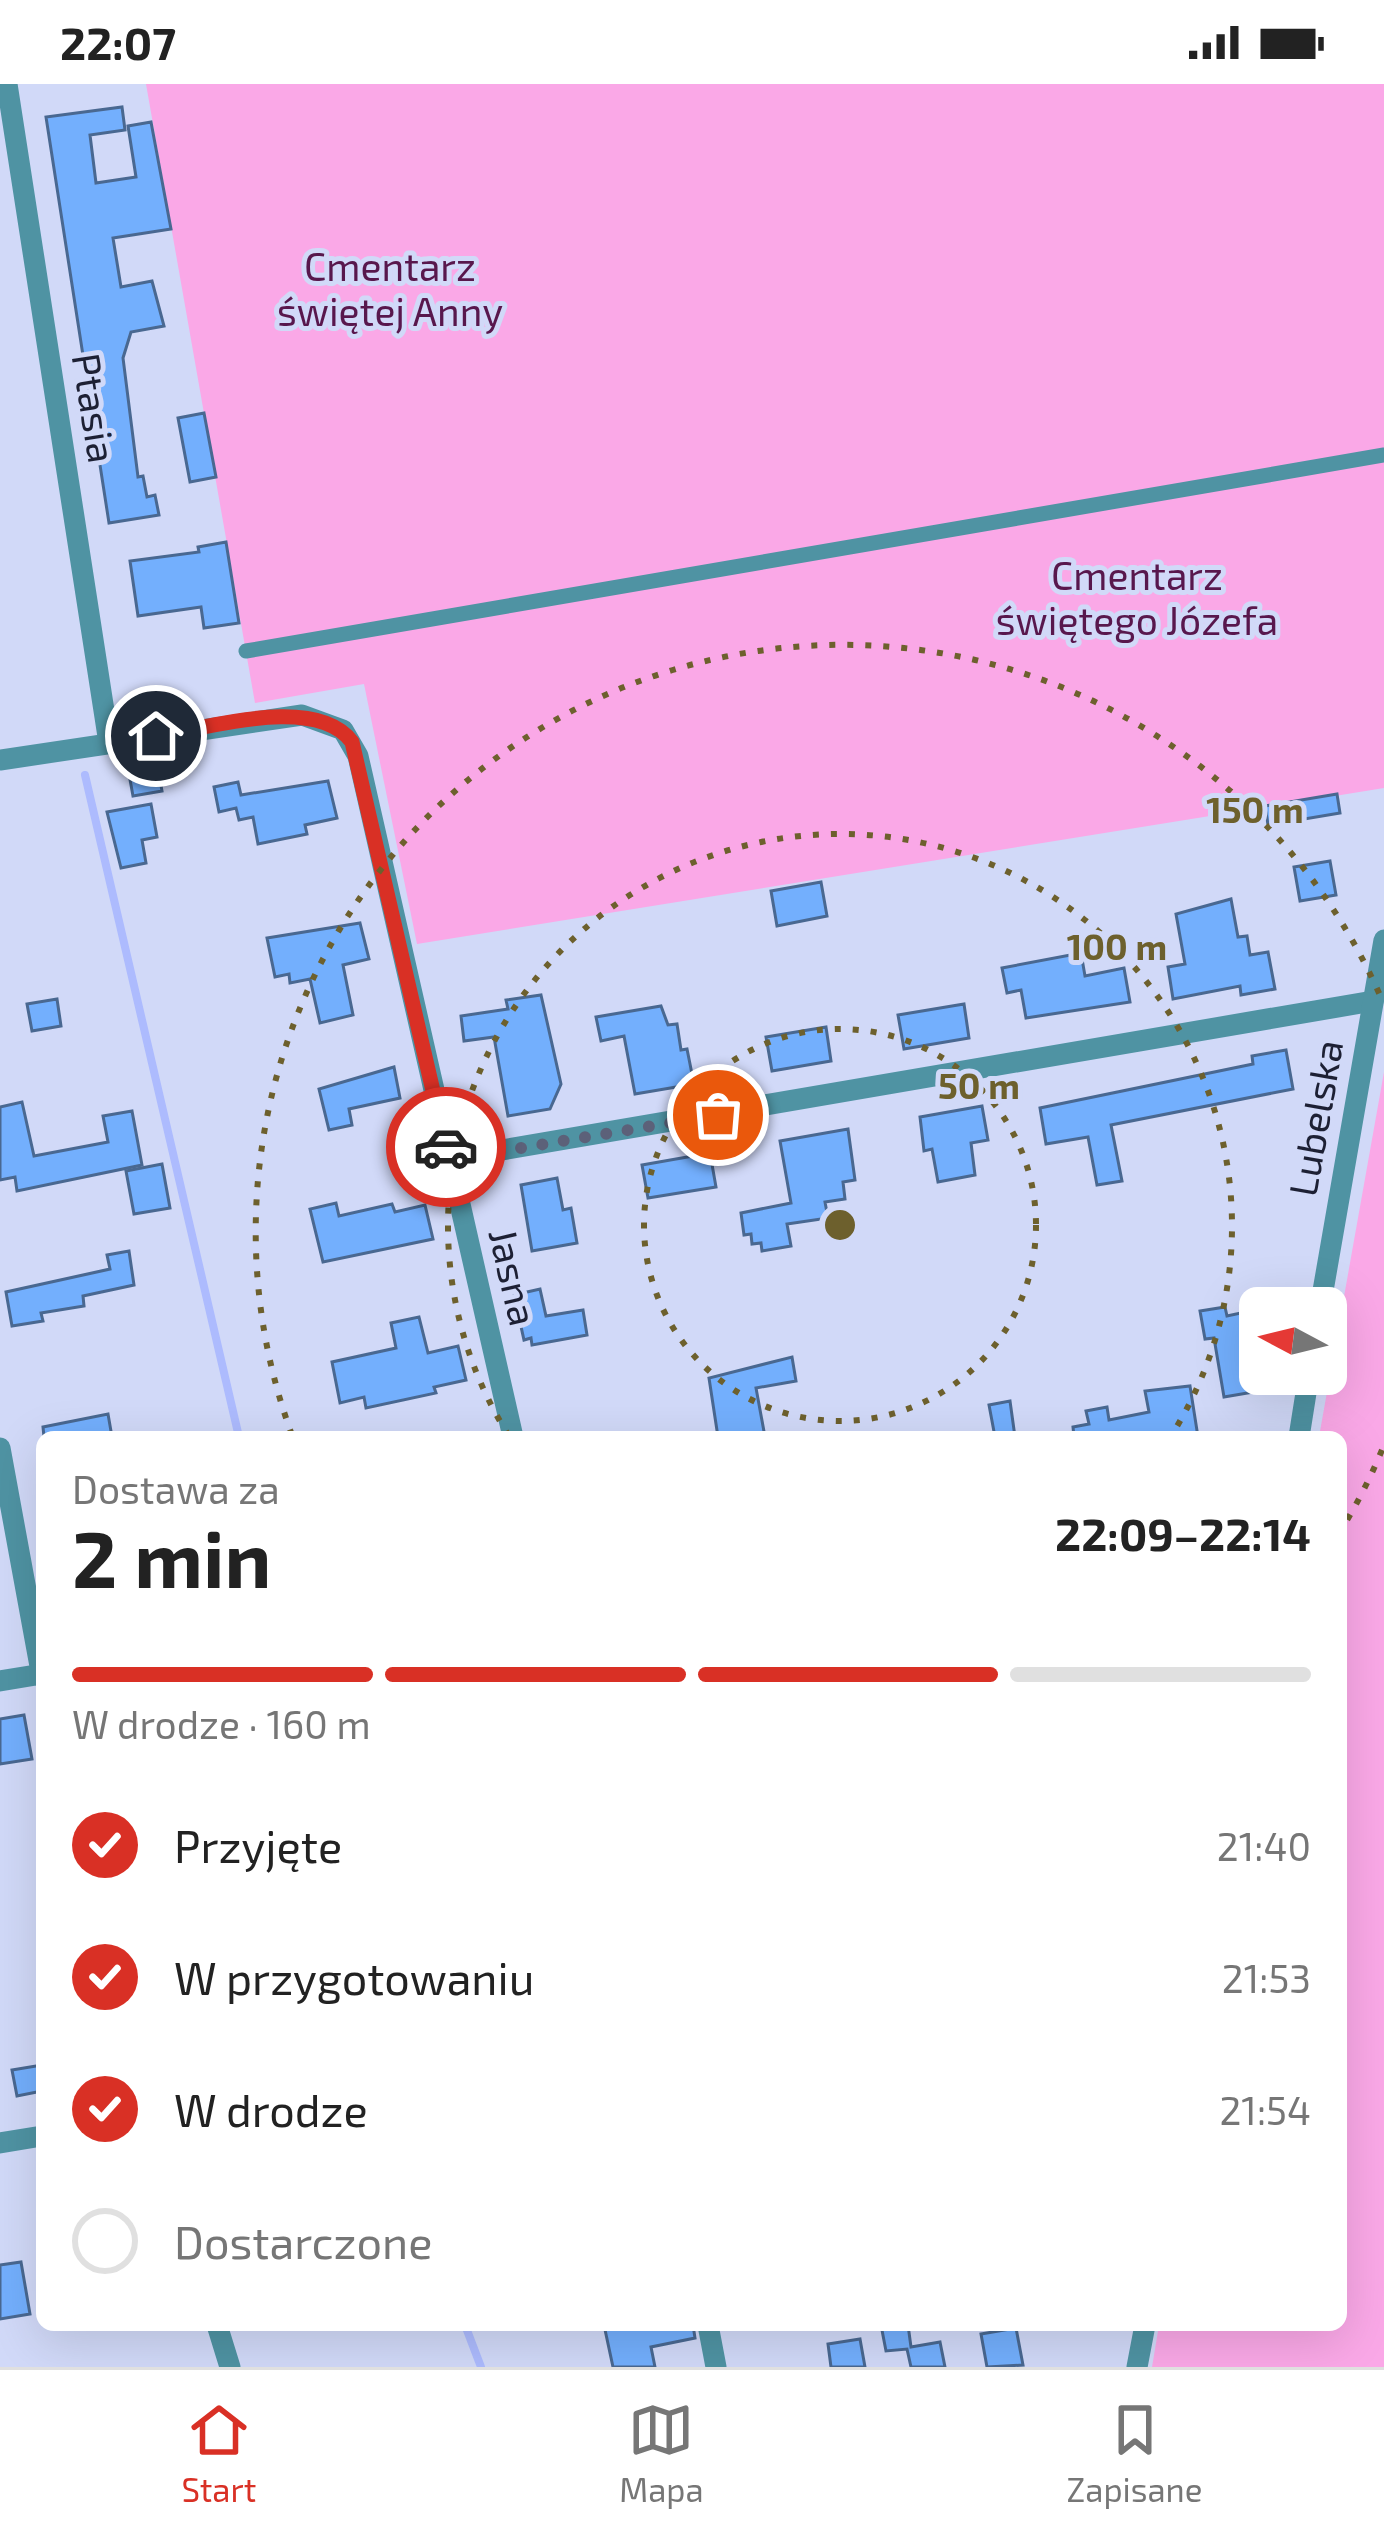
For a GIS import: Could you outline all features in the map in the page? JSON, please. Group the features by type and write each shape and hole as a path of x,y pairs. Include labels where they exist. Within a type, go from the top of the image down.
{"street":[{"name":"Ptasia","path":"7,84 109,743"},
{"path":"246,651 1384,455"},
{"name":"Jasna","path":"109,743 302,715 343,730 358,756 512,1431"},
{"path":"0,760 109,743"},
{"name":"Lubelska","path":"1325,1287 1384,940"},
{"path":"449,1160 1373,1001"},
{"path":"1300,1431 1306,1395"},
{"path":"0,1448 36,1643"},
{"path":"0,1681 36,1676"},
{"path":"0,2143 36,2137"},
{"path":"219,2331 230,2367"},
{"path":"709,2331 716,2367"},
{"path":"1137,2367 1144,2331"}],"green space":[{"name":"Cmentarz świętego Józefa","path":"146,84 1384,84 1384,788 417,944 364,684 255,703"},
{"path":"1384,1072 1384,2367 1152,2367 1158,2331 1347,2331 1347,1431 1320,1431 1326,1395 1347,1395 1346,1287"}],"building":[{"path":"122,107 125,130 90,135 96,183 136,177 128,126 151,122 171,229 113,238 121,287 152,281 164,326 131,332 123,358 138,477 143,476 147,497 155,495 159,515 109,523 46,117"},
{"path":"204,413 216,477 190,482 178,418"},
{"path":"226,542 239,623 204,628 201,607 138,616 130,561 199,552 198,547"},
{"path":"158,769 162,791 133,796 129,774"},
{"path":"328,781 337,818 305,825 307,834 258,844 253,817 239,820 236,808 219,812 214,787 238,782 241,795"},
{"path":"1337,794 1340,813 1268,825 1265,806"},
{"path":"151,804 157,837 142,840 146,863 121,868 107,812"},
{"path":"1330,861 1336,895 1300,901 1294,867"},
{"path":"821,882 827,916 777,926 771,891"},
{"path":"1231,899 1238,937 1247,936 1250,955 1268,952 1275,989 1241,995 1240,986 1173,999 1168,967 1185,964 1176,914"},
{"path":"360,923 369,959 343,965 353,1015 320,1023 310,979 290,983 289,974 275,977 267,938"},
{"path":"1081,953 1085,976 1124,968 1130,1002 1026,1018 1021,990 1007,993 1002,968"},
{"path":"541,995 561,1084 550,1109 508,1116 494,1037 464,1041 461,1016 508,1009 506,1000"},
{"path":"57,999 61,1026 32,1031 27,1004"},
{"path":"964,1004 969,1038 904,1049 898,1015"},
{"path":"661,1006 668,1025 677,1024 694,1084 635,1094 624,1036 601,1041 596,1017"},
{"path":"826,1027 831,1061 772,1071 766,1037"},
{"path":"1286,1050 1293,1089 1111,1125 1122,1181 1097,1185 1088,1137 1046,1144 1040,1108 1253,1064 1252,1056"},
{"path":"394,1067 400,1098 349,1109 352,1125 329,1130 319,1089"},
{"path":"22,1102 34,1156 108,1142 103,1116 132,1111 142,1165 17,1191 15,1177 0,1180 0,1107"},
{"path":"982,1106 988,1140 971,1143 975,1175 938,1182 932,1149 924,1151 920,1117"},
{"path":"848,1129 855,1180 843,1182 845,1199 825,1202 828,1218 787,1224 791,1246 762,1251 761,1243 752,1244 751,1234 744,1235 741,1213 791,1203 780,1141"},
{"path":"710,1153 716,1187 648,1198 642,1165"},
{"path":"162,1164 170,1208 134,1214 126,1171"},
{"path":"557,1178 563,1210 571,1208 577,1243 532,1251 521,1185"},
{"path":"336,1203 339,1216 392,1204 395,1212 425,1205 433,1239 323,1262 310,1209"},
{"path":"129,1251 134,1285 83,1296 84,1306 41,1313 43,1321 12,1326 6,1292 110,1269 107,1255"},
{"path":"540,1289 546,1316 583,1310 587,1335 532,1345 531,1338 524,1340 514,1295"},
{"path":"1225,1307 1227,1316 1239,1313 1239,1394 1224,1397 1214,1338 1205,1339 1200,1311"},
{"path":"419,1317 428,1353 458,1346 466,1380 434,1387 436,1393 366,1408 364,1397 340,1403 332,1362 396,1348 391,1323"},
{"path":"792,1357 796,1381 756,1388 764,1431 717,1431 709,1378"},
{"path":"1190,1386 1197,1431 1073,1431 1073,1427 1089,1424 1086,1411 1107,1407 1109,1420 1149,1412 1145,1391"},
{"path":"1010,1401 1014,1431 994,1431 989,1405"},
{"path":"108,1414 111,1431 43,1431 43,1427"},
{"path":"24,1715 32,1759 0,1764 0,1719"},
{"path":"36,2066 36,2092 17,2096 12,2070"},
{"path":"21,2262 30,2314 0,2319 0,2265"},
{"path":"605,2331 694,2331 695,2338 651,2347 655,2367 613,2367"},
{"path":"882,2331 909,2331 911,2347 940,2342 945,2367 911,2367 907,2349 886,2351"},
{"path":"1017,2331 1023,2365 987,2367 981,2334"},
{"path":"860,2339 865,2367 831,2367 828,2344"}],"waterway":[{"path":"85,775 238,1431"},
{"path":"467,2331 481,2367"}],"way so far":[{"path":"446,1147 449,1160 718,1115"}],"route":[{"path":"156,736 302,715 331,722 352,742 446,1147"}],"park label":[{"name":"Cmentarz świętej Anny","path":"390,290"}]}
